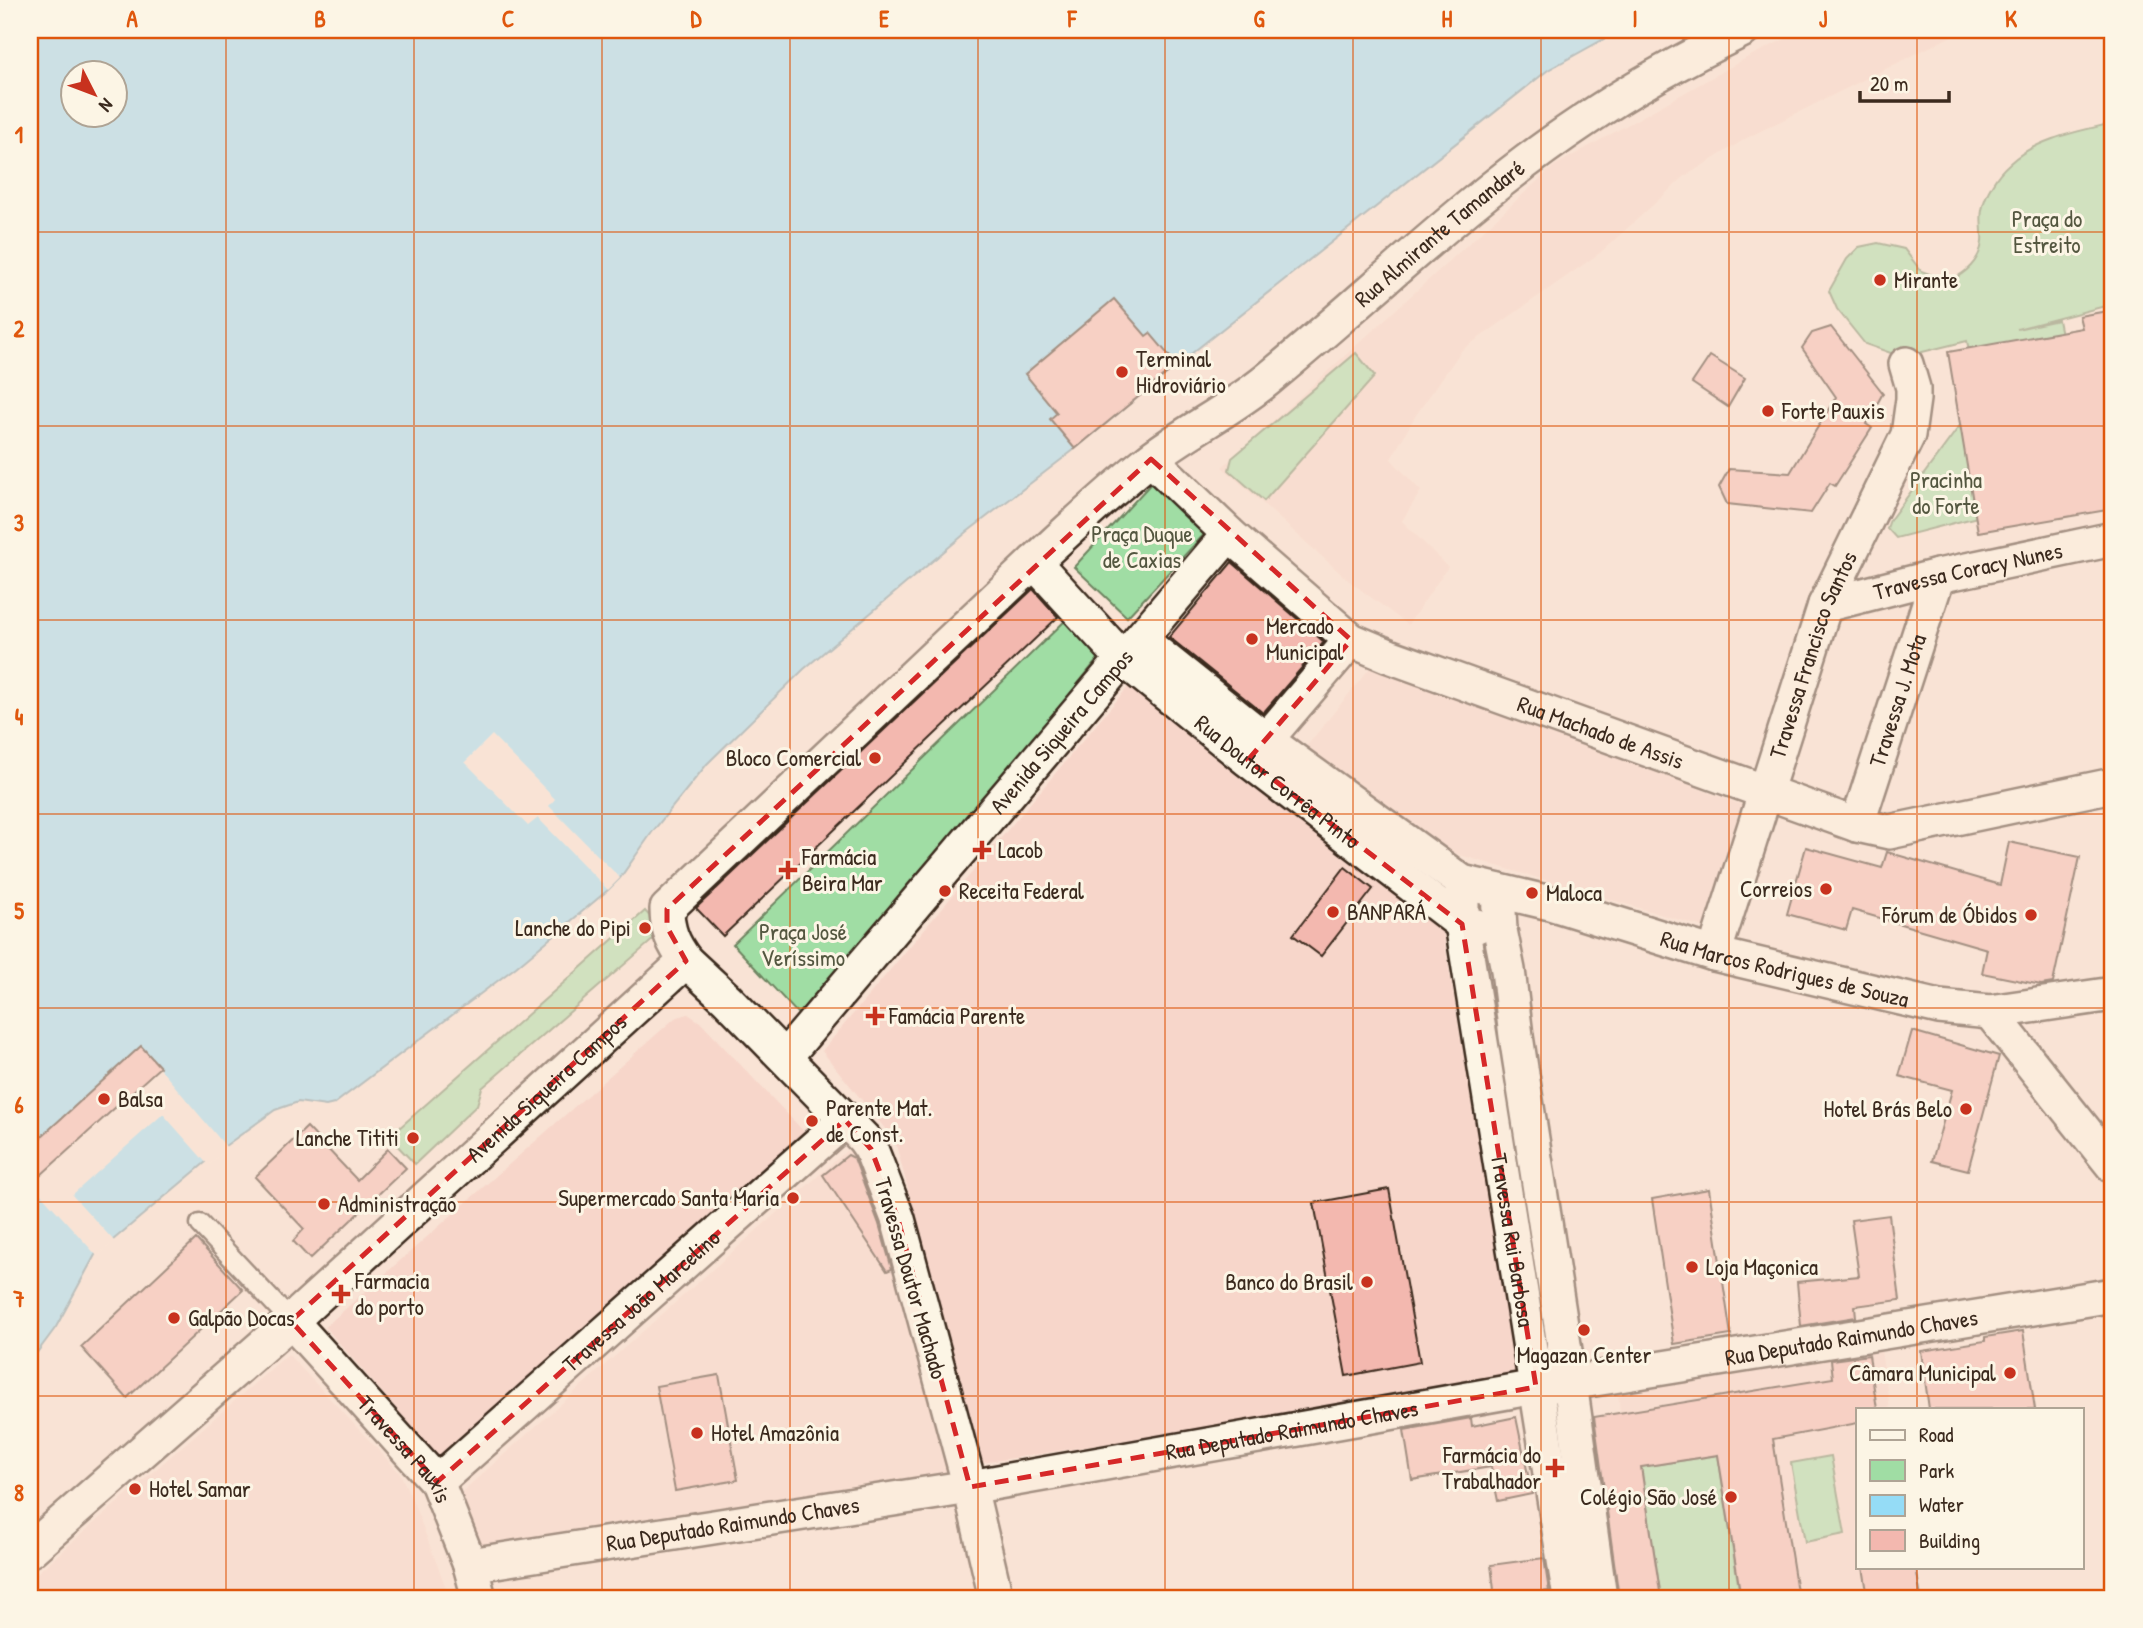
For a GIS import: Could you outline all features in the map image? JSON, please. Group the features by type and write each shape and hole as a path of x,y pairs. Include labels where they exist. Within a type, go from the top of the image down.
{"street":[{"name":"Rua Almirante Tamandaré","path":"1151,459 1266,381 1476,202 1581,122 1650,79 1743,30"},
{"name":"Travessa Francisco Santos","path":"1714,954 1825,605 1908,435 1913,387 1906,364"},
{"name":"Rua Machado de Assis","path":"1151,459 1229,534 1351,640 1857,825 1889,832 2113,785"},
{"path":"1034,562 1151,459"},
{"name":"Avenida Siqueira Campos","path":"785,1057 1229,534"},
{"name":"Travessa Coracy Nunes","path":"1825,605 1938,576 2113,539"},
{"name":"Rua Doutor Corrêa Pinto","path":"1034,562 1132,649 1257,750 1462,924 1500,930"},
{"name":"Travessa Doutor Machado","path":"996,1598 970,1487 898,1219 871,1149 785,1057 686,961 676,948 667,927 667,909 1034,562"},
{"name":"Travessa J. Mota","path":"1857,825 1938,576"},
{"path":"1257,750 1351,640"},
{"name":"Rua Doutor Corrêa Pinto","path":"1257,750 1462,882"},
{"name":"Rua Marcos Rodrigues de Souza","path":"1462,882 1550,903 1714,954 1939,1007 1990,1012 2113,994"},
{"name":"Travessa Rui Barbosa","path":"1462,882 1462,924 1570,1598"},
{"name":"Travessa Rui Barbosa","path":"1498,891 1500,930 1570,1383 1600,1598"},
{"path":"1500,930 1550,903"},
{"name":"Avenida Siqueira Campos","path":"30,1550 291,1321 686,961"},
{"path":"1990,1012 2113,1166"},
{"name":"Travessa João Marcelino","path":"437,1482 845,1120"},
{"name":"Rua Deputado Raimundo Chaves","path":"470,1565 970,1487 1536,1387 2113,1294"},
{"name":"Travessa Pauxis","path":"291,1321 437,1482 470,1565 479,1598"}],"lane":[{"path":"200,1224 291,1321"}],"highlighted area":[{"path":"1151,459 1351,640 1248,760 1462,924 1536,1387 970,1487 898,1219 871,1149 845,1120 437,1482 291,1321 686,961 667,927 667,909"}],"shaded area":[{"path":"1803,30 1964,30 1747,138 1684,177 1600,253 1462,350 1416,415 1391,459 1421,491 1402,521 1448,567 1408,625 1349,581 1222,467 1554,166 1748,57"},
{"path":"1373,664 1742,805 1703,927 1440,849 1305,748"},
{"path":"1133,681 1443,932 1518,1379 982,1463 895,1141 822,1051"},
{"path":"688,1014 700,1022 810,1138 442,1461 325,1327 675,1018"},
{"path":"846,1151 862,1156 950,1474 482,1550 455,1498"},
{"name":"Colégio São José","path":"1881,1350 1890,1408 1856,1408 1856,1568 1916,1568 1921,1598 1618,1598 1593,1417 1620,1413 1618,1393"},
{"path":"288,1354 400,1473 450,1598 30,1598 30,1579"}],"green space":[{"name":"Praça do Estreito","path":"2113,123 2113,304 2017,329 2058,320 2069,374 1978,394 1967,341 1902,357 1865,344 1837,309 1829,291 1847,259 1859,247 1878,243 1904,249 1921,271 1949,281 1961,275 1971,266 1981,249 1982,210 1992,185 2005,168 2020,155 2044,142"},
{"path":"1356,353 1375,376 1264,501 1229,470 1232,458"},
{"name":"Pracinha do Forte","path":"1964,420 1981,516 1896,538 1887,528 1890,520"},
{"name":"Praça Duque de Caxias","path":"1156,478 1210,528 1127,617 1074,567"},
{"name":"Praça José Veríssimo","path":"1071,615 1106,649 820,1003 803,1015 797,1013 733,944"},
{"path":"645,911 663,931 482,1088 477,1105 415,1164 389,1137"},
{"path":"1718,1455 1740,1596 1661,1598 1641,1467"},
{"path":"1831,1456 1845,1534 1805,1542 1791,1463"}],"water":[{"path":"30,30 1620,30 1548,70 1075,449 967,532 804,669 707,764 653,831 620,878 516,967 334,1104 326,1106 298,1102 275,1110 225,1146 95,1255 56,1327 30,1362"}],"pier":[{"path":"492,735 555,799 549,806 620,878 608,890 538,818 528,826 465,762"},
{"path":"141,1046 228,1149 209,1166 163,1114 72,1195 115,1242 98,1257 30,1182 30,1147"}],"building":[{"name":"Terminal Hidroviário","path":"1114,299 1146,336 1150,333 1177,365 1075,449 1050,419 1057,413 1025,374"},
{"path":"2113,310 2113,509 1978,532 1948,352 2082,328 2079,316"},
{"path":"1831,327 1883,393 1866,424 1872,428 1835,486 1830,483 1811,513 1727,504 1719,487 1729,469 1790,473 1836,397 1802,348 1812,333"},
{"path":"1710,356 1745,378 1728,407 1692,383"},
{"name":"Mercado Municipal","path":"1232,562 1324,642 1263,713 1169,637"},
{"name":"Bloco Comercial","path":"1033,589 1058,617 723,936 696,908"},
{"path":"2009,842 2080,857 2053,983 2041,985 1982,973 1987,949 1852,910 1846,930 1787,914 1806,847 1882,868 1887,852 2000,885"},
{"name":"BANPARÁ","path":"1345,867 1373,889 1321,956 1293,935"},
{"name":"Hotel Brás Belo","path":"1912,1031 1999,1056 1968,1170 1932,1161 1952,1090 1899,1076"},
{"name":"Balsa","path":"141,1046 160,1067 30,1185 30,1147"},
{"name":"Administração","path":"307,1127 357,1180 388,1149 406,1168 310,1259 293,1241 304,1229 255,1177"},
{"path":"848,1155 854,1158 879,1224 892,1269 887,1271 823,1175"},
{"name":"Banco do Brasil","path":"1389,1189 1420,1362 1346,1376 1314,1203"},
{"name":"Loja Maçonica","path":"1709,1189 1731,1335 1674,1344 1652,1199"},
{"path":"1889,1215 1900,1300 1855,1306 1856,1317 1801,1326 1797,1282 1859,1276 1851,1220"},
{"path":"196,1239 243,1290 127,1398 81,1347"},
{"path":"2023,1331 2035,1408 1929,1408 1921,1351 1985,1341 1985,1337"},
{"path":"1869,1355 1877,1408 1856,1408 1856,1423 1773,1439 1798,1598 1741,1598 1718,1455 1641,1467 1661,1598 1619,1598 1594,1417 1833,1378 1831,1360"},
{"name":"Hotel Amazônia","path":"719,1375 738,1480 675,1491 656,1386"},
{"path":"1516,1417 1532,1494 1498,1501 1491,1467 1412,1480 1404,1430 1471,1418 1472,1426"},
{"path":"1544,1558 1549,1591 1495,1598 1491,1565"},
{"path":"1863,1568 1916,1568 1921,1598 1868,1598"}],"place":[{"name":"Mirante","path":"1880,280"},
{"name":"Terminal Hidroviário","path":"1122,372"},
{"name":"Forte Pauxis","path":"1768,411"},
{"name":"Mercado Municipal","path":"1252,639"},
{"name":"Bloco Comercial","path":"875,758"},
{"name":"Lacob","path":"982,850"},
{"name":"Farmácia Beira Mar","path":"788,870"},
{"name":"Correios","path":"1826,889"},
{"name":"Receita Federal","path":"945,891"},
{"name":"Maloca","path":"1532,893"},
{"name":"BANPARÁ","path":"1333,912"},
{"name":"Fórum de Óbidos","path":"2031,915"},
{"name":"Lanche do Pipi","path":"645,928"},
{"name":"Famácia Parente","path":"875,1016"},
{"name":"Balsa","path":"104,1099"},
{"name":"Hotel Brás Belo","path":"1966,1109"},
{"name":"Parente Mat. de Const.","path":"812,1121"},
{"name":"Lanche Tititi","path":"413,1138"},
{"name":"Supermercado Santa Maria","path":"793,1198"},
{"name":"Administração","path":"324,1204"},
{"name":"Loja Maçonica","path":"1692,1267"},
{"name":"Banco do Brasil","path":"1367,1282"},
{"name":"Farmacia do porto","path":"341,1294"},
{"name":"Galpão Docas","path":"174,1318"},
{"name":"Magazan Center","path":"1584,1330"},
{"name":"Câmara Municipal","path":"2010,1373"},
{"name":"Hotel Amazônia","path":"697,1433"},
{"name":"Farmácia do Trabalhador","path":"1555,1468"},
{"name":"Hotel Samar","path":"135,1489"},
{"name":"Colégio São José","path":"1731,1497"}]}
